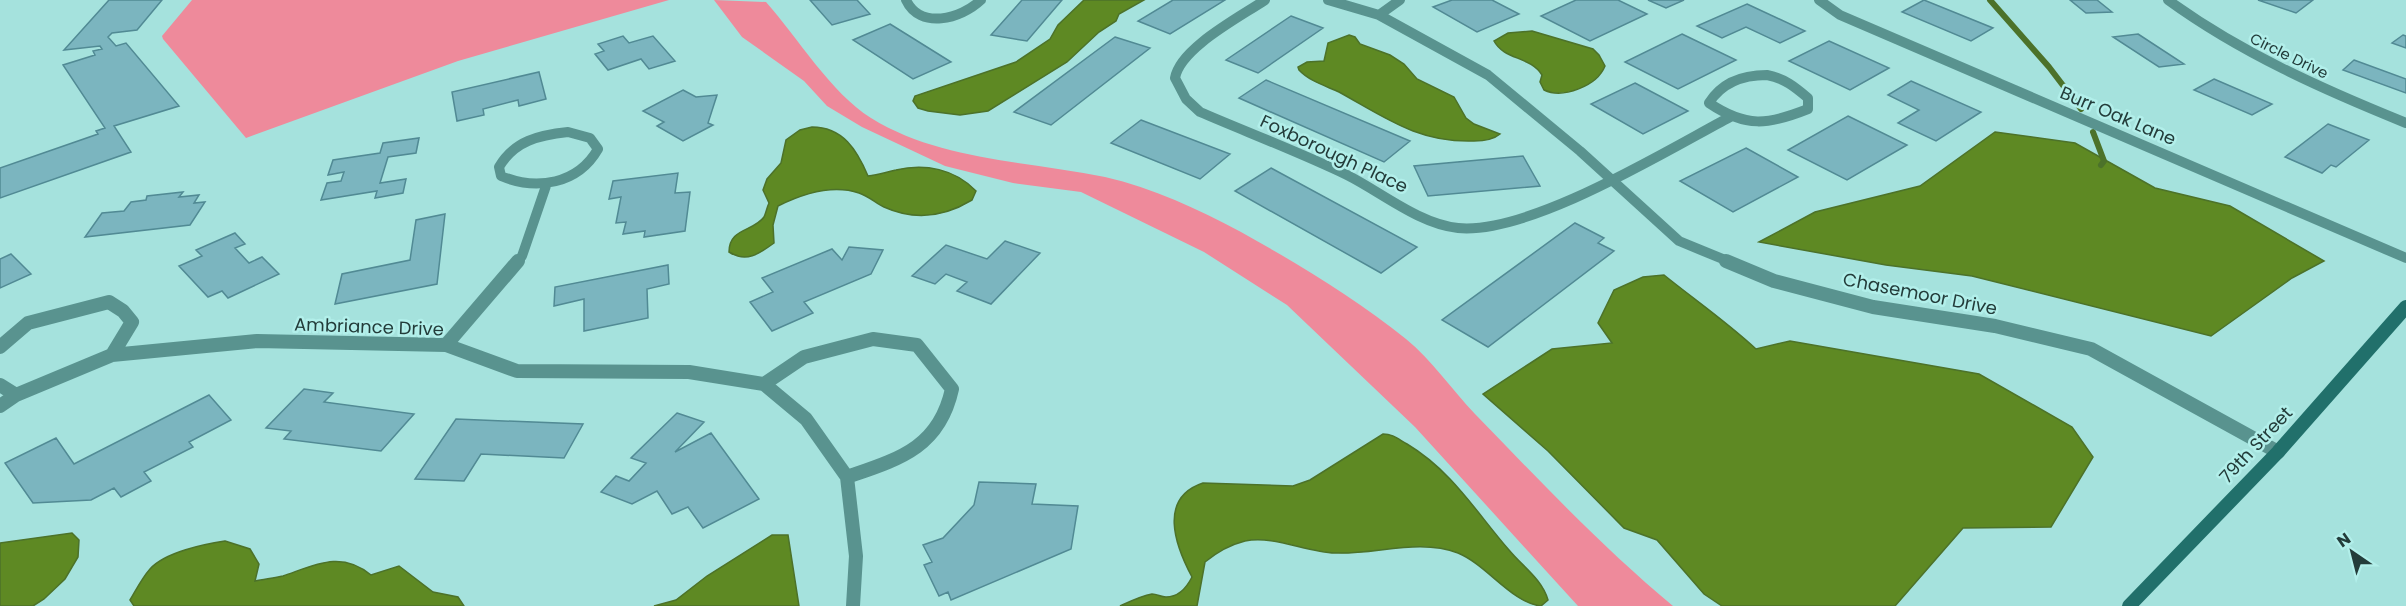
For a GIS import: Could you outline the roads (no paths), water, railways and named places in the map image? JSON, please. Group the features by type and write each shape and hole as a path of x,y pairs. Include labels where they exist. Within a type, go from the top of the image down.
{"street":[{"path":"906,0 905,3 925,17 938,20 960,17 975,9 981,0"},
{"name":"Foxborough Place","path":"1265,0 1183,56 1175,72 1177,89 1185,100 1200,112 1363,183 1429,219 1457,228 1489,228 1551,206 1610,179 1730,117"},
{"name":"Chasemoor Drive","path":"1328,0 1379,15 1488,75 1679,241 1773,281 1873,307 1995,326 2091,349 2278,452"},
{"path":"1379,15 1400,0"},
{"name":"Burr Oak Lane","path":"1819,0 1840,15 2406,258"},
{"name":"Circle Drive","path":"2168,0 2214,33 2253,56 2406,123"},
{"path":"1755,76 1777,77 1796,87 1808,98 1808,109 1781,120 1752,124 1730,117 1709,102 1714,93 1727,84 1755,76"},
{"path":"446,345 522,256 548,183 583,169 594,159 598,149 594,140 583,134 568,132 531,138 503,156 499,167 501,176 512,182 528,185 548,183"},
{"path":"0,347 28,323 109,302 123,310 132,322 112,355"},
{"name":"79th Street","path":"2128,606 2278,452 2406,307"},
{"path":"847,477 898,459 924,444 942,423 950,406 951,389 917,345 873,339 804,357 764,384 806,419 847,477 856,556 853,606"},
{"name":"Ambriance Drive","path":"0,406 16,395 112,355 258,341 446,345 517,371 689,372 764,384"},
{"path":"0,385 16,395"}],"waterway":[{"path":"1990,0 2049,67 2081,109"},
{"path":"2093,132 2104,161 2101,165"}]}
